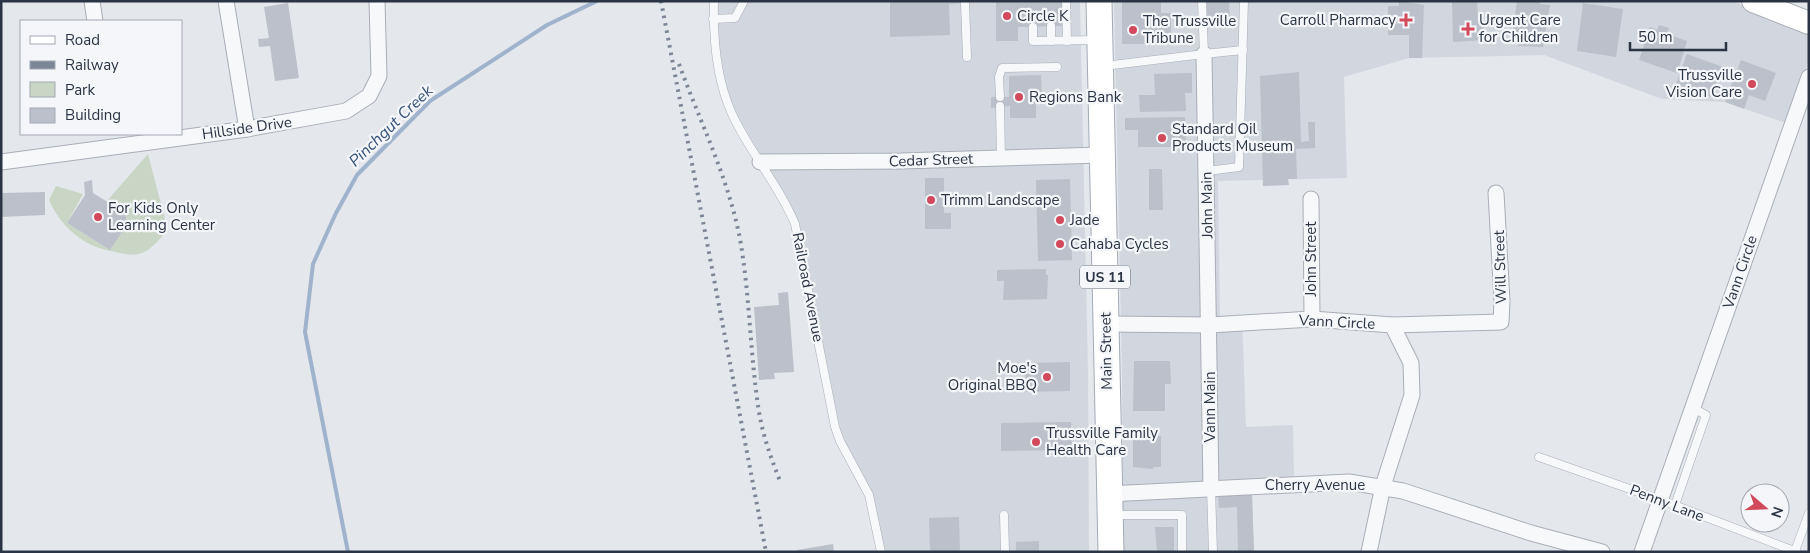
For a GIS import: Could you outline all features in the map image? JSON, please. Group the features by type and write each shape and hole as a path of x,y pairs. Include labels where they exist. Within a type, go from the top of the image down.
{"main road":[{"name":"Main Street","path":"1099,1 1110,552"},
{"path":"1753,1 1809,24"}],"street":[{"path":"92,1 95,20"},
{"path":"226,1 247,129"},
{"name":"Hillside Drive","path":"182,134 247,129 346,111 369,96 379,76 377,1"},
{"name":"John Main","path":"1204,54 1210,325"},
{"name":"Vann Circle","path":"1642,552 1668,502 1693,408 1809,77"},
{"name":"Hillside Drive","path":"1,162 14,162 114,140 174,135"},
{"name":"Cedar Street","path":"760,162 901,161 1102,155"},
{"name":"Will Street","path":"1392,325 1501,322 1502,301 1496,193"},
{"name":"John Street","path":"1311,199 1312,319"},
{"name":"Vann Circle","path":"1106,324 1210,325 1312,319 1392,325 1410,363 1412,395 1383,486 1369,552"},
{"name":"Vann Main","path":"1210,325 1211,488"},
{"name":"Cherry Avenue","path":"1109,504 1211,488 1349,482 1383,486 1602,552"}],"lane":[{"name":"Railroad Avenue","path":"714,1 713,36 721,83 732,114 784,199 798,230 835,427 840,441 869,495 881,552"},
{"path":"713,19 735,18 744,1"},
{"path":"1066,1 1067,41"},
{"path":"1202,1 1204,54"},
{"path":"1206,171 1239,167 1244,1"},
{"path":"965,3 967,57"},
{"path":"1050,26 1050,41"},
{"path":"1033,27 1033,41 1100,40"},
{"path":"1100,67 1243,50"},
{"path":"1000,97 999,77 1002,68 1057,67"},
{"path":"1000,106 1002,158"},
{"name":"Penny Lane","path":"1539,456 1668,502 1796,551 1809,513"},
{"path":"1211,488 1213,552"},
{"path":"1109,504 1182,515 1182,552"},
{"path":"1004,515 1005,552"}],"shaded area":[{"path":"714,1 1080,1 1088,373 1089,552 881,552 869,495 840,441 799,237 732,114 721,83"},
{"path":"1114,1 1733,1 1809,35 1809,59 1786,123 1725,102 1662,99 1544,55 1409,58 1344,77 1347,178 1218,181 1220,317 1242,315 1246,427 1293,425 1294,480 1252,494 1254,552 1123,552 1122,373"}],"green space":[{"path":"148,154 168,231 149,249 142,253 130,255 122,254 91,245 74,234 54,210 49,200 56,186 83,194 67,223 110,250 128,222 124,212 107,201"}],"building":[{"path":"890,1 968,1 968,3 949,4 950,35 890,37"},
{"path":"996,1 1063,1 1064,26 1018,27 1018,41 996,41"},
{"path":"1122,1 1161,1 1161,13 1171,13 1171,44 1122,44"},
{"path":"1205,1 1229,1 1230,24 1205,24"},
{"path":"1399,1 1424,5 1422,58 1409,58 1409,35 1388,35 1388,6 1399,6"},
{"name":"Urgent Care for Children","path":"1452,1 1477,1 1478,18 1484,18 1484,40 1453,42"},
{"path":"1517,1 1539,1 1540,4 1550,5 1543,47 1518,46 1518,44 1511,43"},
{"path":"288,3 299,78 275,81 270,46 259,47 258,39 269,38 264,7"},
{"path":"1583,3 1623,9 1616,57 1577,51"},
{"path":"1659,25 1669,28 1667,33 1670,35 1687,41 1677,73 1639,60 1650,27 1657,30"},
{"path":"1687,54 1723,67 1711,97 1676,84"},
{"name":"Trussville Vision Care","path":"1741,60 1776,73 1765,101 1749,95 1744,109 1725,102"},
{"path":"1299,72 1301,142 1309,141 1308,122 1315,122 1315,148 1296,149 1297,179 1288,179 1289,185 1263,186 1260,76"},
{"path":"1192,73 1192,93 1185,93 1186,111 1140,112 1139,95 1155,95 1154,74"},
{"path":"1041,75 1042,100 1036,101 1036,118 1010,118 1010,106 991,108 991,97 1009,97 1009,76"},
{"name":"Standard Oil Products Museum","path":"1185,117 1186,147 1138,147 1138,130 1125,130 1125,118"},
{"path":"1149,169 1162,169 1163,210 1149,210"},
{"path":"925,178 944,178 944,213 951,213 951,229 925,229"},
{"path":"1070,179 1072,260 1038,261 1036,180"},
{"name":"For Kids Only Learning Center","path":"92,180 93,193 124,212 128,223 110,250 67,223 85,195 84,182"},
{"path":"45,192 45,215 1,217 1,193"},
{"path":"1046,269 1046,275 1048,275 1047,299 1003,300 1004,281 997,281 997,270"},
{"path":"788,292 794,372 774,373 775,379 759,380 754,307 779,305 778,293"},
{"path":"1134,361 1170,361 1171,384 1165,384 1165,411 1133,411"},
{"name":"Moe's Original BBQ","path":"1070,362 1070,391 1026,392 1025,363"},
{"name":"Trussville Family Health Care","path":"1071,422 1072,450 1001,451 1001,423"},
{"path":"1161,436 1161,467 1153,467 1153,469 1133,467 1133,437"},
{"path":"1252,494 1254,552 1238,552 1237,507 1219,508 1218,495"},
{"path":"959,517 960,552 930,552 929,518"},
{"path":"1155,527 1174,527 1174,552 1157,552"},
{"path":"1039,541 1039,552 1016,552 1016,542"},
{"path":"833,544 834,552 797,552 797,550"}],"waterway":[{"name":"Pinchgut Creek","path":"348,552 305,332 313,264 336,213 357,175 430,101 547,25 597,1"}],"railway":[{"path":"661,1 766,552"},
{"path":"679,64 721,172 735,216 743,260 759,412 768,447 780,481"}],"place":[{"name":"Circle K","path":"1007,16"},
{"name":"Carroll Pharmacy","path":"1406,20"},
{"name":"Urgent Care for Children","path":"1468,29"},
{"name":"The Trussville Tribune","path":"1133,30"},
{"name":"Trussville Vision Care","path":"1752,84"},
{"name":"Regions Bank","path":"1019,97"},
{"name":"Standard Oil Products Museum","path":"1162,138"},
{"name":"Trimm Landscape","path":"931,200"},
{"name":"For Kids Only Learning Center","path":"98,217"},
{"name":"Jade","path":"1060,220"},
{"name":"Cahaba Cycles","path":"1060,244"},
{"name":"Moe's Original BBQ","path":"1047,377"},
{"name":"Trussville Family Health Care","path":"1036,442"}]}
